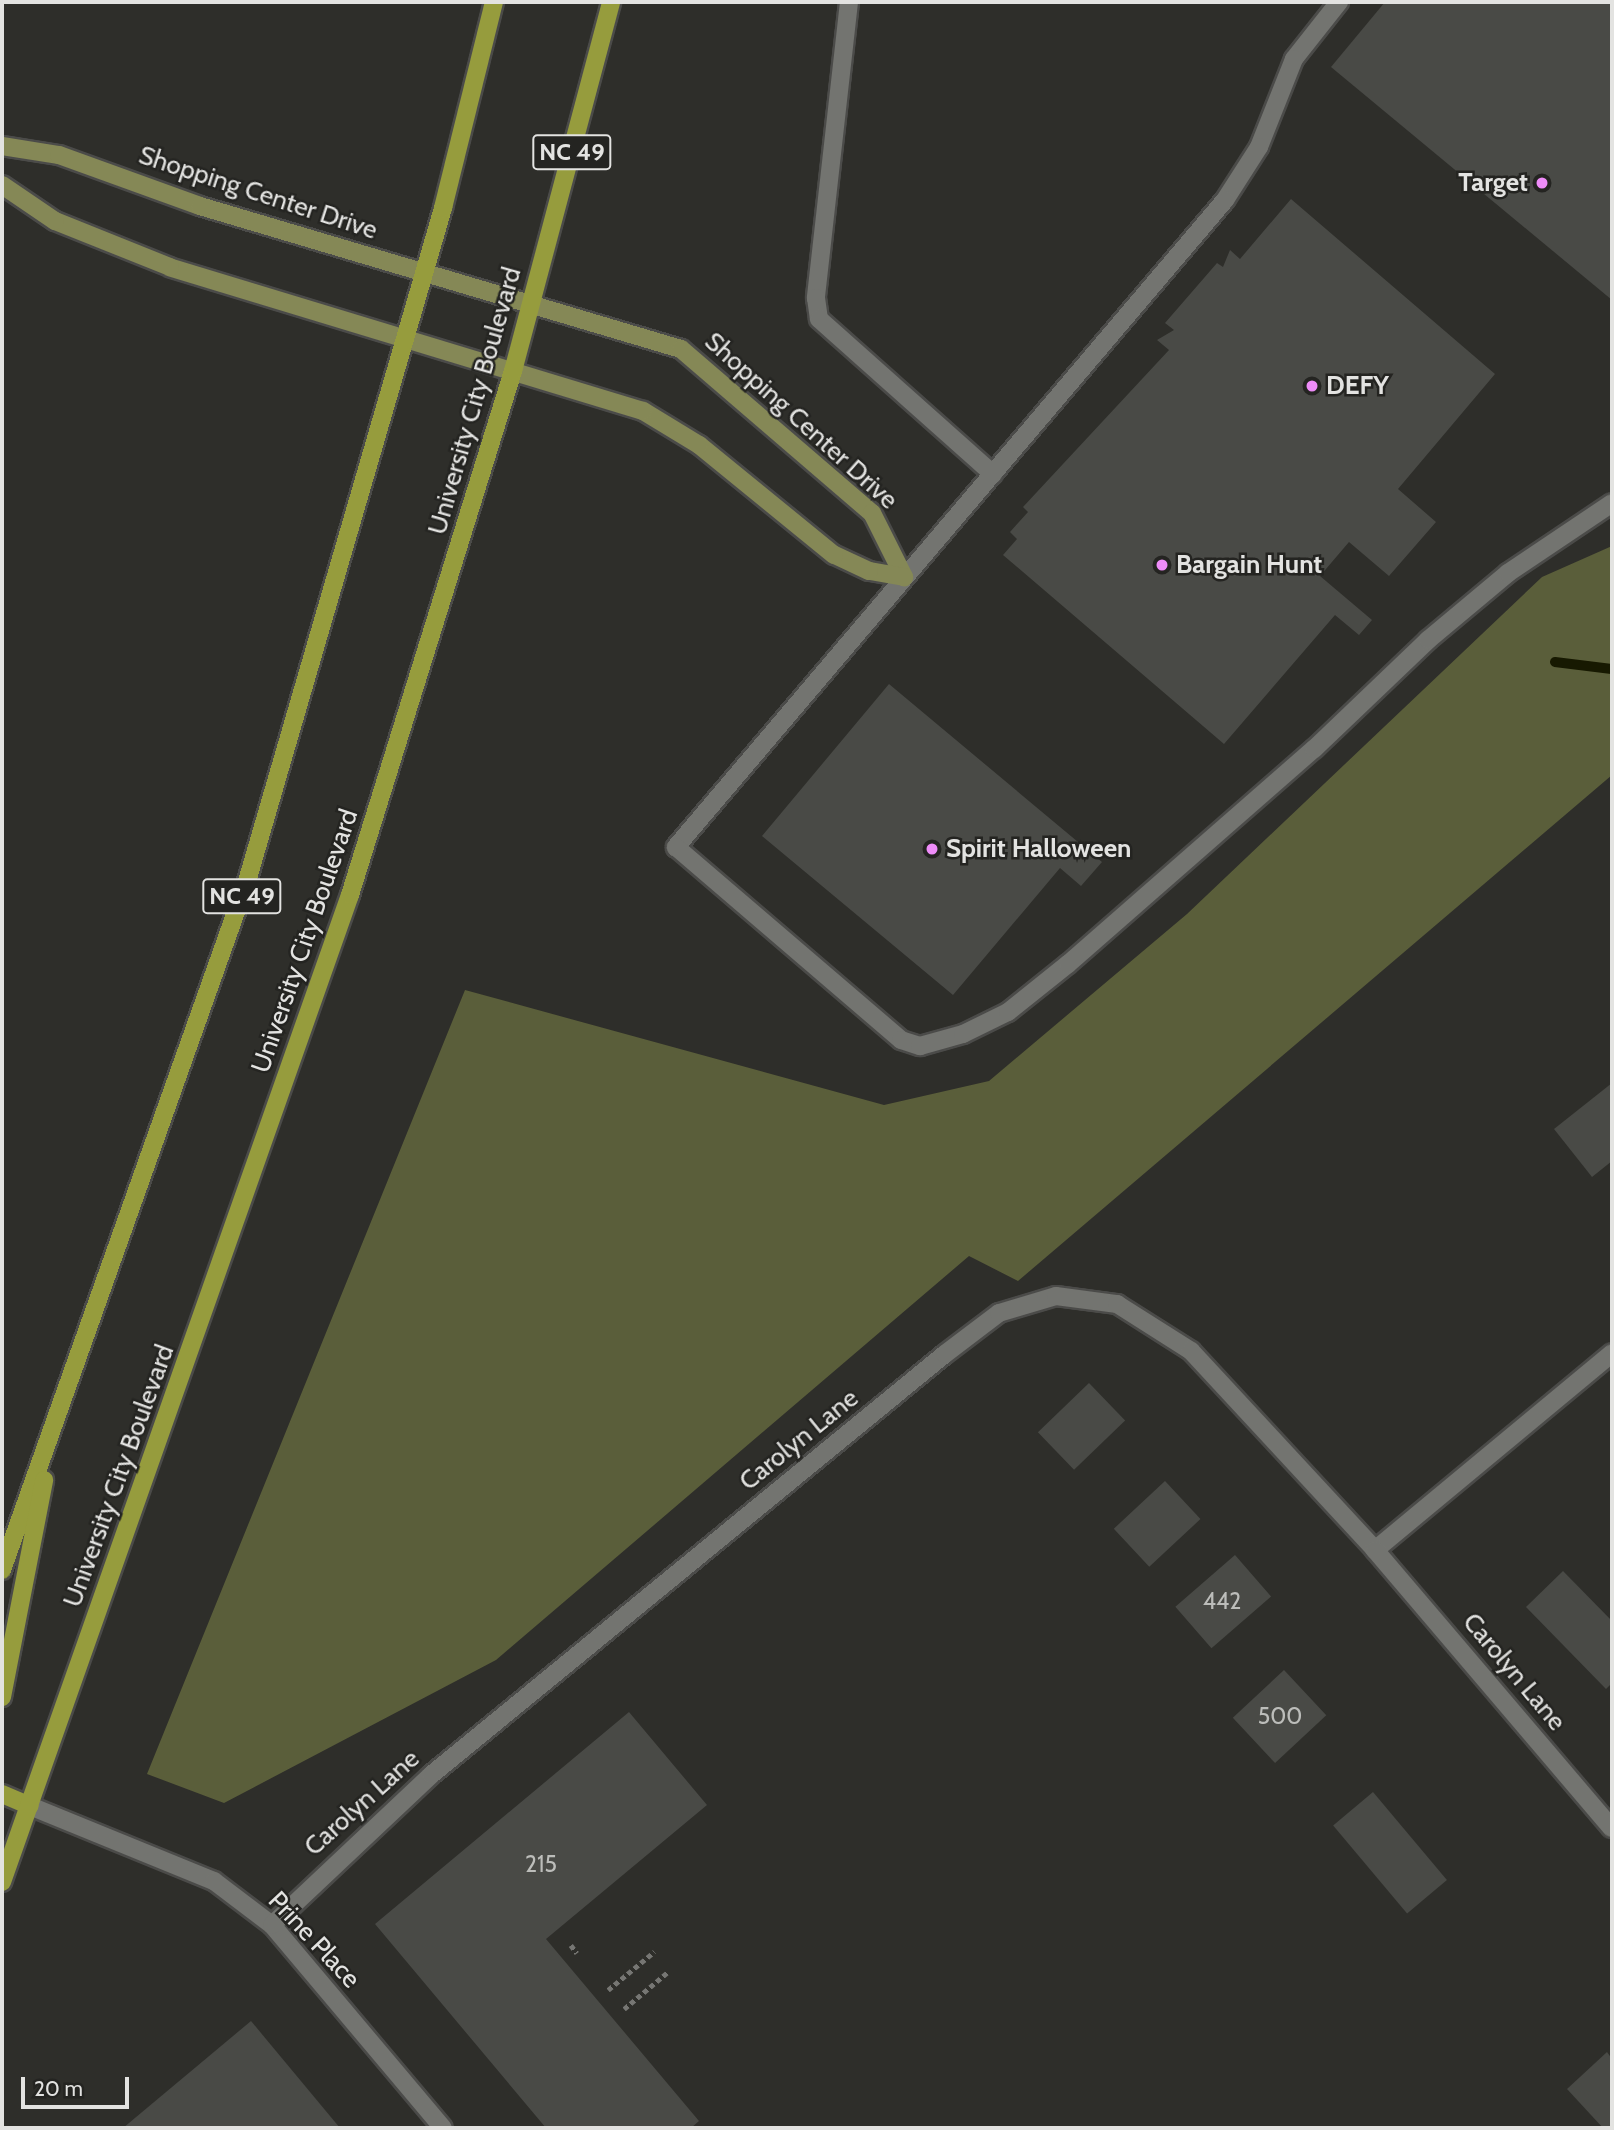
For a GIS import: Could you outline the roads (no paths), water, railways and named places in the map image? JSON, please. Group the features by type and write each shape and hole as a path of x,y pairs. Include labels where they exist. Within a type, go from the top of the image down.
{"main road":[{"name":"NC 49","path":"2,1570 248,878 425,272 494,2"},
{"name":"University City Boulevard","path":"2,1882 350,895 513,371 611,2"},
{"path":"2,1697 51,1436"},
{"path":"2,1794 30,1806"}],"street":[{"path":"849,2 816,298 818,319 993,474"},
{"path":"1339,2 1294,59 1259,147 1225,200 676,847 892,1032 920,1046 963,1034 1008,1012 1304,758 1428,639 1508,573 1612,503"},
{"name":"Shopping Center Drive","path":"2,146 59,155 200,206 666,342 699,360 872,513 904,577"},
{"path":"2,185 55,221 170,267 513,371 664,421 834,555 869,571 904,577"},
{"name":"Carolyn Lane","path":"272,1925 431,1775 945,1354 999,1313 1036,1299 1056,1296 1117,1304 1191,1351 1375,1550 1612,1828"},
{"path":"1375,1550 1612,1353"},
{"name":"Prine Place","path":"30,1806 214,1881 272,1925 443,2128"}],"waterway":[{"path":"1555,662 1612,669"}],"place":[{"name":"Target","path":"1542,183"},
{"name":"DEFY","path":"1312,386"},
{"name":"Bargain Hunt","path":"1162,565"},
{"name":"Spirit Halloween","path":"932,849"}]}
